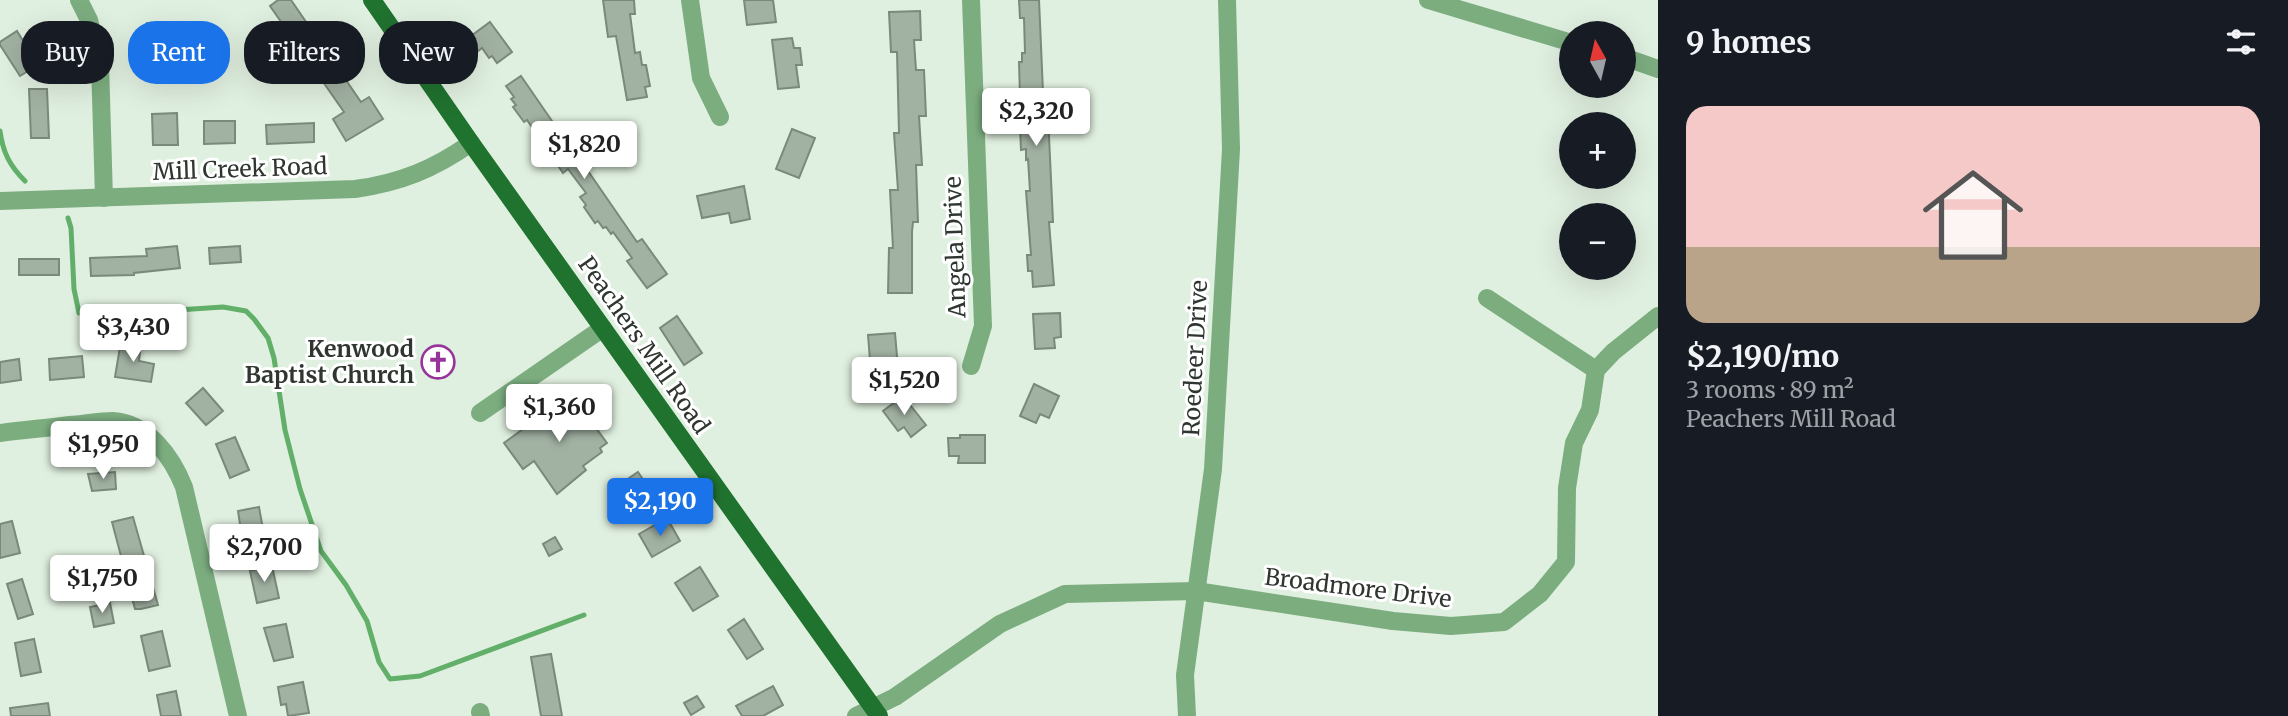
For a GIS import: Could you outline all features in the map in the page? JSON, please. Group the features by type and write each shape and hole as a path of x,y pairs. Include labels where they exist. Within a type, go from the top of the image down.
{"main road":[{"name":"Peachers Mill Road","path":"372,0 876,711"}],"street":[{"path":"79,0 89,20 100,63 104,198"},
{"path":"690,0 701,78 720,117"},
{"name":"Angela Drive","path":"971,0 983,326 971,366"},
{"name":"Roedeer Drive","path":"1187,716 1185,675 1213,469 1230,163 1227,0"},
{"path":"1429,0 1559,39"},
{"path":"1636,61 1658,69"},
{"name":"Mill Creek Road","path":"0,201 355,189 394,182 440,164 471,143"},
{"path":"1487,298 1596,370 1613,352 1658,316"},
{"path":"480,413 603,328"},
{"name":"Broadmore Drive","path":"856,716 876,711 1000,624 1065,594 1196,591 1393,621 1451,626 1504,622 1540,594 1566,562 1567,488 1574,443 1590,410 1596,370"},
{"path":"0,433 112,421 135,428 164,451 176,466 184,487 238,716"}],"building":[{"path":"278,0 291,0 305,21 280,21 270,6"},
{"path":"603,0 634,0 635,14 630,14 635,53 640,52 642,65 646,65 650,86 645,87 647,97 627,100 616,36 608,37"},
{"path":"744,0 773,0 776,22 747,25"},
{"path":"1019,0 1039,0 1044,115 1048,115 1053,222 1049,222 1054,285 1033,287 1027,255 1031,255 1026,191 1030,191 1028,159 1026,160 1026,149 1021,150 1020,126 1025,126 1024,97 1020,97 1019,62 1022,62 1022,53 1025,53 1024,18 1020,18"},
{"path":"920,11 921,40 914,40 916,70 924,70 926,116 919,116 922,165 916,165 918,222 913,222 912,232 912,293 888,293 889,248 893,248 890,190 898,190 894,133 899,133 897,52 891,52 889,12"},
{"path":"490,22 512,52 497,63 492,56 489,58 482,48 478,51 478,31"},
{"path":"17,31 21,37 20,76 0,45 0,42"},
{"path":"792,38 794,48 800,48 802,65 796,65 799,87 778,89 772,40"},
{"path":"521,76 561,134 564,131 589,166 586,168 637,242 642,239 667,274 647,288 627,261 632,258 613,232 611,234 598,221 595,223 584,207 586,205 580,197 586,193 568,169 563,173 527,120 524,122 513,107 516,105 511,99 514,97 506,86"},
{"path":"324,84 349,84 361,102 369,97 383,119 346,141 333,119 344,112"},
{"path":"29,89 47,89 49,138 31,138"},
{"path":"177,113 178,145 153,145 152,114"},
{"path":"204,121 235,121 235,143 204,144"},
{"path":"314,123 314,142 267,144 266,125"},
{"path":"792,129 815,138 799,178 776,169"},
{"path":"744,186 750,219 731,223 729,213 702,218 697,196"},
{"path":"177,246 180,268 134,275 91,276 90,258 147,256 146,249"},
{"path":"240,246 241,262 210,264 209,248"},
{"path":"19,259 59,259 59,275 19,275"},
{"path":"1060,313 1061,337 1054,338 1055,348 1035,349 1033,314"},
{"path":"677,316 702,353 684,365 660,328"},
{"path":"895,333 898,368 878,370 877,359 870,360 868,335"},
{"path":"121,341 141,344 139,361 154,364 151,382 115,377"},
{"path":"82,356 84,377 50,380 49,359"},
{"path":"19,359 21,380 0,383 0,362"},
{"path":"1034,384 1059,396 1049,418 1040,414 1036,423 1020,416"},
{"path":"203,388 223,411 206,425 186,403"},
{"path":"571,394 607,443 600,448 602,452 583,466 586,470 557,494 534,461 523,469 504,443"},
{"path":"903,396 926,425 911,437 904,427 898,431 883,411"},
{"path":"960,435 985,435 985,463 958,463 959,456 949,456 948,438 960,438"},
{"path":"235,437 249,470 230,478 216,444"},
{"path":"115,472 116,489 92,491 88,474"},
{"path":"638,472 655,497 626,517 609,492"},
{"path":"259,507 265,540 243,544 238,511"},
{"path":"133,517 158,605 141,609 135,609 112,522"},
{"path":"667,518 680,541 652,557 639,534"},
{"path":"12,521 20,553 0,558 0,524"},
{"path":"555,537 562,549 549,556 543,544"},
{"path":"272,566 279,598 257,603 250,571"},
{"path":"700,567 718,596 693,611 675,583"},
{"path":"22,579 33,614 18,619 7,584"},
{"path":"110,603 114,623 94,627 90,607"},
{"path":"744,619 763,649 747,659 728,630"},
{"path":"286,624 293,657 274,661 264,628"},
{"path":"162,631 170,666 149,671 141,636"},
{"path":"34,639 41,672 21,676 15,643"},
{"path":"551,654 562,716 541,716 531,657"},
{"path":"303,682 309,713 288,716 286,704 281,705 278,687"},
{"path":"773,686 783,705 763,716 742,716 736,706"},
{"path":"176,691 181,716 161,716 157,695"},
{"path":"697,696 704,707 691,715 684,703"},
{"path":"48,703 50,716 11,716 10,708"}],"waterway":[{"path":"0,131 8,159 25,181"},
{"path":"68,218 71,228 74,289 79,313 117,314 223,307 246,311 268,338 274,358 285,430 300,489 321,551 346,585 367,621 379,662 390,679 420,676 584,615"}],"place":[{"name":"Kenwood Baptist Church","path":"438,362"}]}
